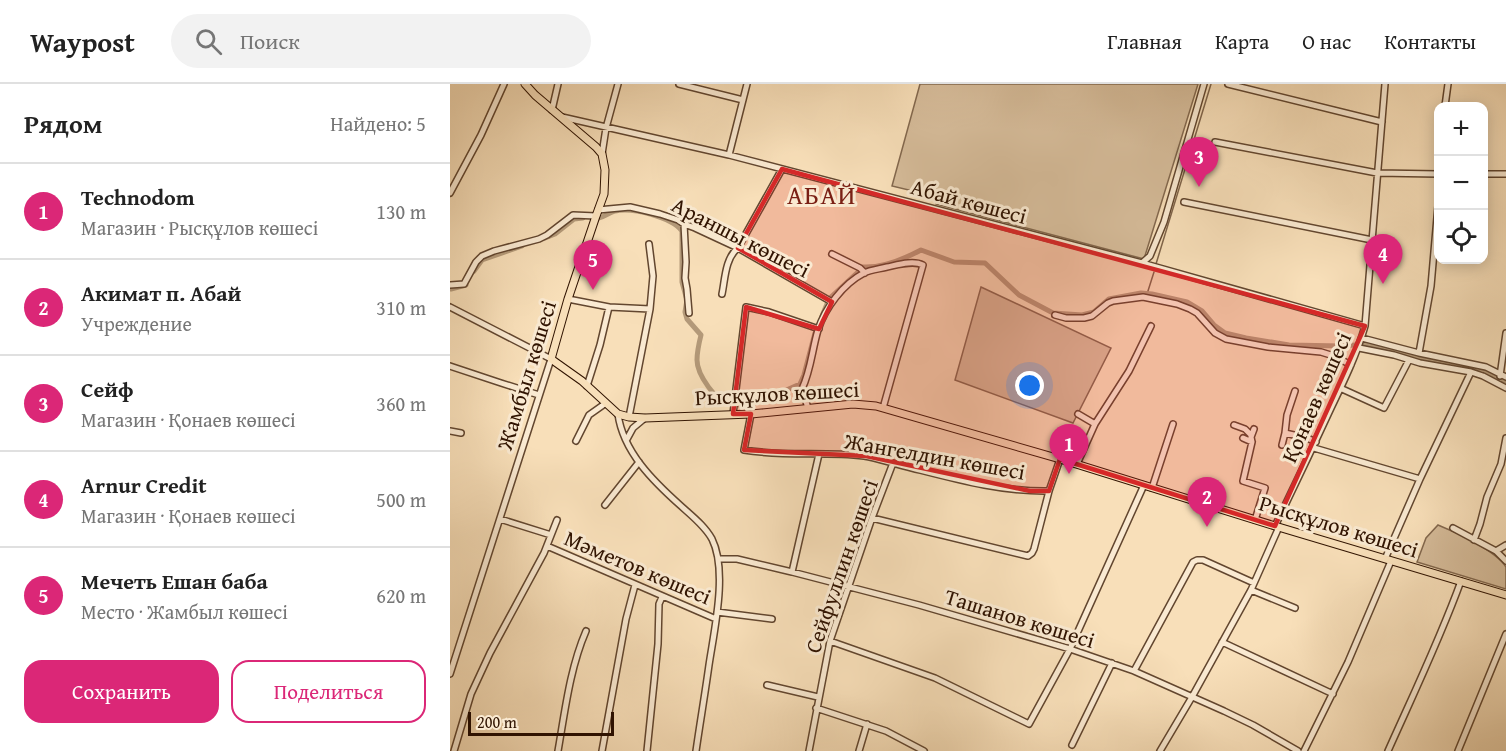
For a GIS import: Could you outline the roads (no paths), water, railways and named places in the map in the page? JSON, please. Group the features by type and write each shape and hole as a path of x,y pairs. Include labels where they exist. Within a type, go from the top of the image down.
{"main road":[{"path":"525,84 602,154"},
{"name":"Жамбыл көшесі","path":"551,359 568,299 605,189 602,154"},
{"name":"Рысқұлов көшесі","path":"551,359 587,386 618,414 628,417 751,414 853,404 883,408 1077,464 1506,595"}],"street":[{"path":"450,192 481,135 504,84"},
{"path":"552,110 558,84"},
{"name":"Жамбыл көшесі","path":"602,154 606,128 618,84"},
{"path":"679,84 743,100"},
{"path":"729,155 736,139 747,84"},
{"path":"1142,263 1150,256 1164,222 1204,84"},
{"path":"1228,84 1382,122"},
{"name":"Қонаев көшесі","path":"1160,751 1251,590 1277,526 1359,348 1365,326 1385,84"},
{"path":"1446,102 1448,84"},
{"name":"Абай көшесі","path":"562,117 729,155 1142,263 1365,326"},
{"path":"1215,142 1377,173 1434,174"},
{"path":"722,294 729,260 782,169"},
{"path":"1488,174 1506,174"},
{"path":"1184,202 1372,240"},
{"name":"Араншы көшесі","path":"450,285 464,284 476,262 482,256 539,239 573,215 597,214 624,207 636,208 678,220 738,248 832,302"},
{"path":"1419,353 1431,286 1438,210"},
{"path":"684,224 685,278 689,313"},
{"path":"628,417 650,309 653,276 649,244"},
{"path":"832,254 860,268 865,273"},
{"path":"808,408 802,389 819,328 832,302 844,288 865,273 918,262 923,265 883,408"},
{"path":"1055,315 1066,318 1084,318 1092,316 1113,301 1143,297 1190,309 1215,333 1227,339 1268,347 1321,352 1351,365"},
{"path":"568,299 609,307 650,309"},
{"name":"Рысқұлов көшесі","path":"450,307 551,359"},
{"path":"587,386 609,307"},
{"path":"733,414 746,307 819,328"},
{"path":"1077,464 1095,424 1129,371 1151,326"},
{"path":"1497,383 1504,376 1506,333"},
{"path":"1362,338 1486,367 1504,376"},
{"path":"1359,348 1420,363 1471,372 1506,388"},
{"name":"Жамбыл көшесі","path":"450,674 551,359"},
{"path":"1341,387 1384,408 1409,360"},
{"path":"450,366 539,395"},
{"path":"1305,751 1359,639 1420,479 1471,372"},
{"path":"1282,445 1287,415 1295,391"},
{"path":"576,441 589,415 606,403"},
{"path":"618,414 621,426 639,462 658,485 704,528 712,540 718,559 716,616 696,751"},
{"name":"Жангелдин көшесі","path":"751,414 744,450 866,456 1011,490 1049,491"},
{"path":"1078,414 1095,424"},
{"path":"627,439 633,428 645,418"},
{"path":"1152,488 1173,424"},
{"path":"1234,426 1249,431 1252,439"},
{"path":"1254,429 1243,481 1265,488 1255,520"},
{"path":"450,431 461,433"},
{"path":"1285,433 1307,438 1315,445 1420,479"},
{"path":"1243,438 1252,439"},
{"path":"1474,540 1487,497 1501,464 1506,438"},
{"path":"792,572 819,454"},
{"name":"Жангелдин көшесі","path":"872,518 1028,556 1034,549 1060,459"},
{"path":"605,505 639,462"},
{"name":"Сейфуллин көшесі","path":"808,751 830,641 893,464"},
{"path":"830,641 935,678 1029,724 1071,649 1144,485"},
{"path":"500,519 551,535"},
{"name":"Мәметов көшесі","path":"454,751 471,694 490,653 547,546 557,520"},
{"path":"1453,528 1496,551 1506,561"},
{"path":"1496,551 1506,545"},
{"name":"Мәметов көшесі","path":"547,546 662,597 716,616 772,619"},
{"name":"Ташанов көшесі","path":"718,559 736,559 849,586 1071,649 1134,671 1192,697 1253,725 1298,751"},
{"path":"1134,671 1193,562 1203,560 1254,583"},
{"path":"1383,742 1389,748 1438,641 1461,581"},
{"path":"602,751 622,637 635,585"},
{"path":"1251,590 1295,608"},
{"path":"647,751 659,631 659,604 662,597"},
{"path":"558,751 573,672 580,643 586,631"},
{"path":"1458,751 1506,634"},
{"path":"1222,642 1333,694"},
{"path":"1072,745 1112,663"},
{"path":"767,685 818,697"},
{"path":"816,708 886,731 924,751"},
{"path":"859,751 867,724"}],"waterway":[{"path":"1156,264 1211,84"},
{"path":"593,219 615,211 631,210 661,217 682,231 682,282 687,300 685,312 687,319 701,335 697,354 698,366 708,387 719,399 731,404"},
{"path":"545,238 555,234 574,219 583,218"},
{"path":"474,271 482,260 522,246"},
{"path":"863,267 893,262 921,250 954,262 985,263 1019,295 1053,313 1082,315 1094,312 1109,299 1141,293 1152,294 1187,302 1202,311 1214,325 1225,333 1289,345 1355,345"},
{"path":"831,297 858,272"},
{"path":"1147,294 1154,272"},
{"path":"451,289 466,285"},
{"path":"822,316 827,304"},
{"path":"739,405 773,396 800,384 815,333"},
{"path":"1364,345 1396,350 1424,359 1483,369 1496,376"}],"place":[{"name":"Сейф","path":"1199,187"},
{"name":"Arnur Credit","path":"1383,284"},
{"name":"Мечеть Ешан баба","path":"593,290"},
{"name":"Technodom","path":"1069,474"},
{"name":"Акимат п. Абай","path":"1207,527"}],"district":[{"name":"АБАЙ","path":"822,195"}]}
